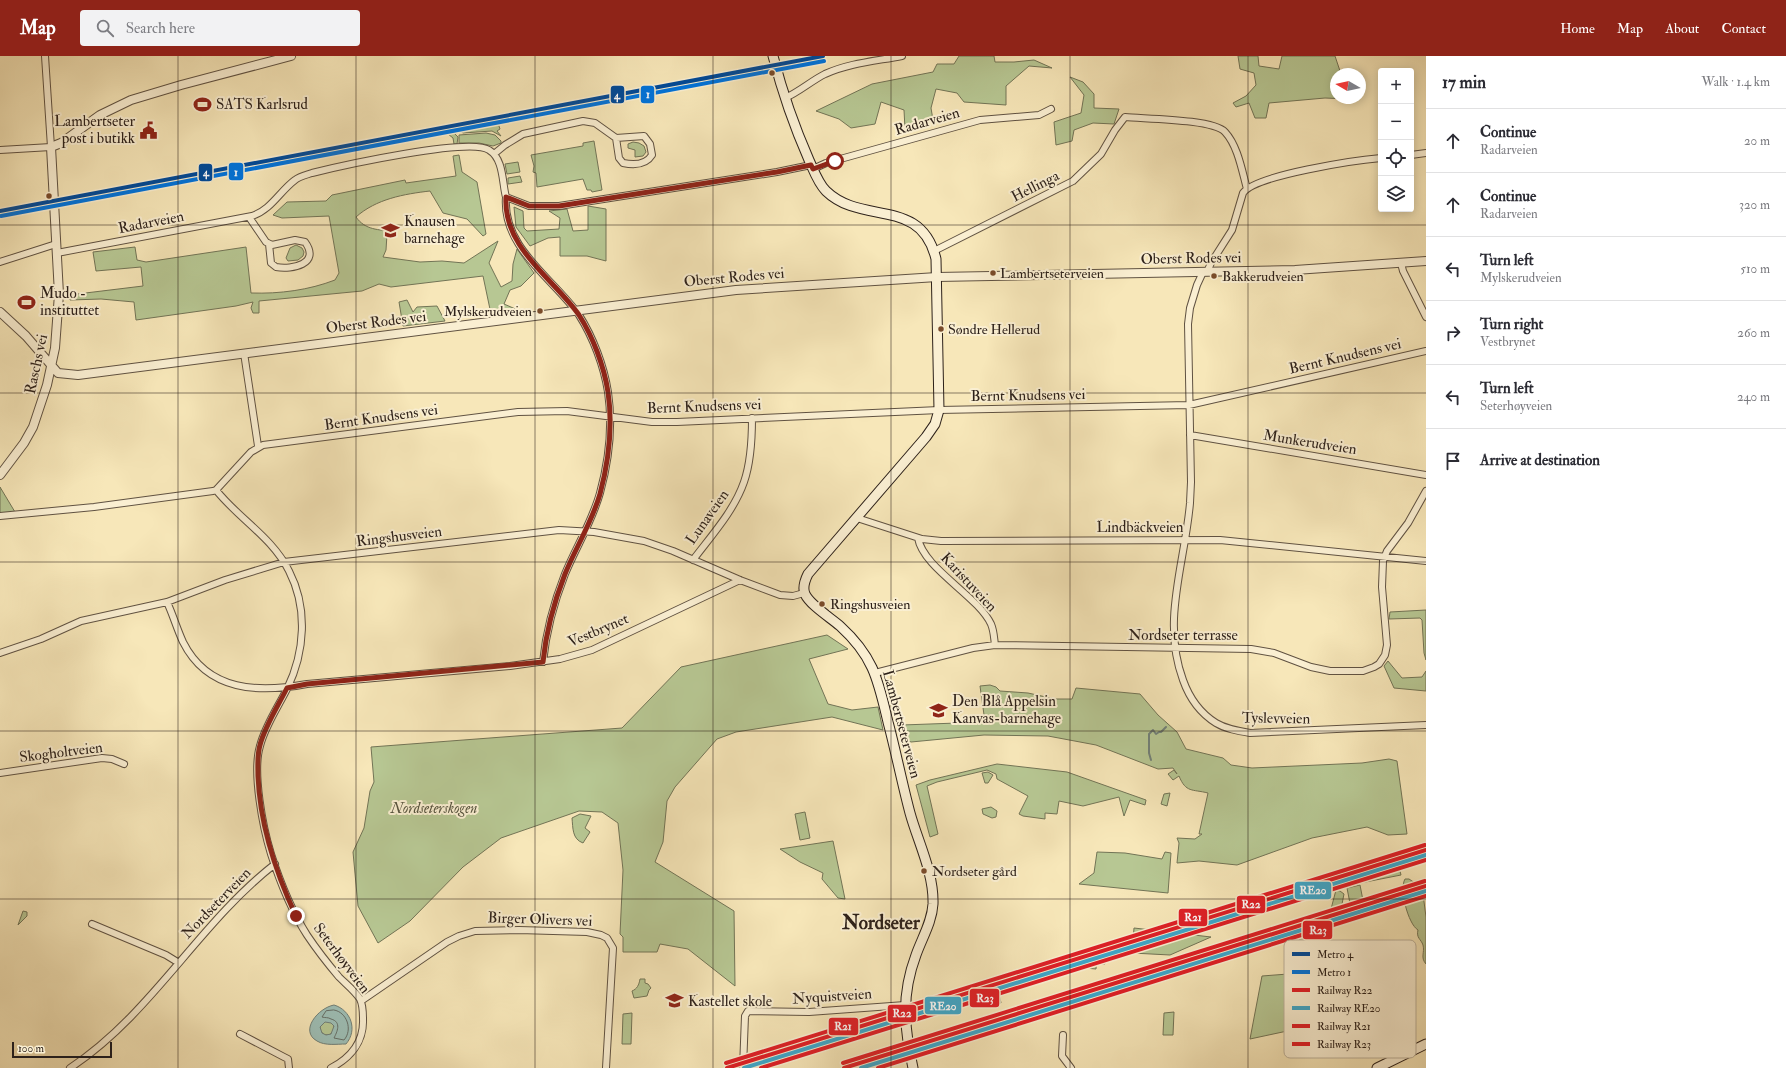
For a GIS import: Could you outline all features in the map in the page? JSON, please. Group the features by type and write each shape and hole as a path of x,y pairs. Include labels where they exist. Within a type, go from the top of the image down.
{"main road":[{"path":"773,56 785,98 812,167 823,188 836,199 847,205 901,218 915,224 927,236 934,251 937,277 938,417 929,434 808,574 804,584 804,593"},
{"name":"Lambertseterveien","path":"804,593 811,602 839,625 854,640 865,654 875,673 910,813 932,889 931,914 912,966 905,1005 906,1036 913,1068"},
{"path":"1416,1049 1426,1044"},
{"path":"1377,1068 1397,1058"}],"street":[{"name":"Raschs vei","path":"0,475 18,452 30,433 40,407 52,367 59,305 45,56"},
{"path":"0,150 50,147 61,143 100,115 131,100 181,85 291,56"},
{"path":"785,98 818,78 836,70 861,63 902,56"},
{"name":"Radarveien","path":"506,197 529,206 559,206 812,167 980,120 1039,115 1051,109"},
{"name":"Hellinga","path":"934,251 1073,181 1101,154 1115,130 1125,117 1199,123 1218,127 1226,132 1234,147 1247,189"},
{"path":"543,662 550,620 559,590 597,501 608,452 611,418 607,390 600,362 590,338 575,310 522,248 513,235 506,206 506,197 499,163 494,154 504,145 523,134 583,121 595,123 616,138 644,136 650,144 652,154 647,161 642,163 623,163 619,158 616,138"},
{"name":"Radarveien","path":"0,262 56,248 260,214 295,180 312,172 416,153 467,146 483,147 494,154"},
{"path":"1414,155 1426,153"},
{"path":"1174,648 1174,615 1178,574 1189,520 1191,490 1188,316 1197,285 1232,230 1243,193 1247,189 1263,182 1322,166 1378,158"},
{"path":"249,217 266,242 269,244 272,245 295,240 305,242 309,252 307,262 300,266 276,268 271,263 269,244"},
{"name":"Oberst Rodes vei","path":"52,367 62,374 78,375 726,291 937,277 1312,269 1426,261"},
{"path":"1401,263 1403,271 1426,317"},
{"path":"0,312 26,336 52,367"},
{"name":"Bernt Knudsens vei","path":"258,446 518,412 567,411 611,418 652,422 939,410 1189,405 1426,351"},
{"path":"0,516 94,507 209,493 216,490 229,474 258,446 244,353"},
{"name":"Lunaveien","path":"693,560 731,510 744,483 751,450 752,418"},
{"name":"Munkerudveien","path":"1190,436 1426,475"},
{"name":"Seterhøyveien","path":"216,490 262,534 284,562 295,582 299,594 302,616 300,649 287,688 264,733 258,751 260,800 267,838 291,906 307,936 361,1001 363,1023 360,1038 347,1058 331,1068"},
{"path":"1385,557 1387,551 1408,522 1426,491"},
{"name":"Lindbäckveien","path":"857,518 918,538 941,541 1223,541 1426,561"},
{"name":"Ringshusveien","path":"0,653 41,639 80,621 167,602 225,580 284,562 547,532 585,531 610,534 644,541 780,595 793,596 804,593"},
{"name":"Karistuveien","path":"918,538 920,546 938,568 987,618 993,631 995,645"},
{"name":"Nordseter terrasse","path":"875,673 973,648 995,645 1257,649 1274,653 1311,667 1330,671 1363,671 1379,664 1385,655 1387,645 1382,586 1385,557"},
{"name":"Vestbrynet","path":"167,602 188,651 212,675 234,686 263,689 287,688 307,684 543,662 568,658 592,650 740,580"},
{"name":"Tyslevveien","path":"1174,648 1183,682 1195,704 1210,719 1232,730 1259,733 1426,725"},
{"name":"Skogholtveien","path":"0,774 102,758 112,759 124,764"},
{"name":"Nordseterveien","path":"70,1068 120,1029 231,902 275,864"},
{"path":"92,924 166,955 179,963"},
{"name":"Birger Olivers vei","path":"361,1001 447,942 467,932 486,930 567,931 602,935 611,943 613,948 606,1068"},
{"name":"Nyquistveien","path":"743,1068 745,1016 748,1011 808,1012 905,1005"},
{"path":"240,1034 284,1057 288,1060 288,1068"},
{"path":"1063,1035 1062,1056 1071,1068"}],"green space":[{"path":"959,56 994,56 995,62 1034,60 1052,68 1029,66 1006,86 1006,105 964,102 957,93 936,89 931,108 933,120 905,129 904,110 881,102 875,124 851,128 839,119 816,111 872,84 933,72 937,64 954,64"},
{"path":"1238,56 1258,56 1259,66 1279,69 1282,56 1335,56 1339,68 1330,68 1330,98 1269,103 1266,118 1255,118 1249,103 1236,107 1233,103 1246,96 1256,85 1254,73 1240,69"},
{"path":"1070,77 1083,82 1094,94 1094,108 1119,109 1114,124 1093,123 1074,130 1072,141 1056,145 1054,122 1081,113 1084,95"},
{"path":"498,123 500,129 497,131 501,136 492,131 463,133 457,129 464,129"},
{"path":"451,130 458,137 457,144 454,144 453,138 448,134 445,134 445,131"},
{"path":"486,133 495,135 501,143 493,146 479,143 459,143 459,135"},
{"path":"594,141 602,190 592,192 591,190 587,190 583,179 537,187 536,173 533,172 534,166 531,155 583,146 583,143"},
{"path":"633,142 644,146 646,152 643,156 635,157 635,150 628,148 628,144"},
{"path":"459,155 462,172 477,182 486,234 483,236 467,219 443,213 430,191 391,198 372,206 356,217 368,227 378,230 393,231 387,234 386,250 383,257 420,262 442,261 464,263 498,241 489,263 501,287 512,281 513,264 517,249 534,273 521,286 510,290 504,304 520,311 491,314 483,276 391,287 379,284 362,291 259,301 259,313 253,313 251,308 253,302 236,306 136,320 134,302 101,299 70,300 69,295 143,286 141,267 96,271 93,252 135,247 137,260 146,262 246,247 251,293 294,291 335,280 339,273 329,216 282,218 273,215 287,202 326,201 332,195 405,180 406,183 456,176 453,156"},
{"path":"518,162 520,172 507,174 505,164"},
{"path":"520,176 522,182 508,184 508,178"},
{"path":"588,206 606,209 606,261 587,256 560,256 560,237 548,238 530,246 516,227 514,207 523,211 524,228 527,231 559,229 560,218 549,211 567,209 573,231 588,230"},
{"path":"296,245 302,248 304,252 303,256 298,260 288,261 286,258 290,248"},
{"path":"407,300 413,312 417,307 437,306 445,321 403,326 399,302"},
{"path":"0,487 15,512 0,513"},
{"path":"1426,610 1426,660 1424,653 1422,620 1420,618 1389,619 1390,612"},
{"name":"Nordseterskogen","path":"827,635 848,649 809,659 828,704 852,710 878,707 883,730 832,717 736,732 717,739 675,787 667,801 663,842 655,862 734,911 735,986 688,949 660,944 657,952 623,952 623,937 620,934 623,870 618,823 602,812 579,811 501,838 463,867 410,921 378,943 358,906 353,852 364,828 370,791 374,782 371,747 622,728 681,667"},
{"path":"1388,661 1402,678 1422,677 1426,671 1426,691 1394,688 1384,666"},
{"path":"990,685 996,687 1000,691 1028,693 1055,699 1072,699 1076,688 1140,694 1158,715 1177,732 1186,749 1223,758 1231,765 1252,768 1362,763 1389,759 1397,761 1407,834 1388,835 1367,827 1312,838 1237,865 1199,861 1177,863 1179,843 1177,838 1195,839 1202,834 1199,834 1208,793 1187,788 1179,776 1173,780 1168,774 1174,770 1177,774 1173,768 1158,769 1096,745 1048,736 984,735 911,742 902,738 902,725 985,722 980,686"},
{"path":"997,764 1067,772 1146,800 1145,805 1130,800 1124,816 1119,797 1083,806 1059,801 1057,814 1045,813 1045,819 1023,816 1019,814 1028,796 997,779 996,774 987,770 937,782 927,786 938,834 930,837 916,785 930,780"},
{"path":"988,772 993,775 988,783 985,783 982,773"},
{"path":"1170,793 1167,806 1161,804 1164,794"},
{"path":"991,807 997,811 996,817 992,818 983,814 982,809"},
{"path":"805,812 810,838 800,840 795,814"},
{"path":"580,814 591,816 585,828 590,832 583,843 575,836 572,818"},
{"path":"833,841 845,899 838,898 822,879 823,873 800,862 780,849"},
{"path":"1097,852 1125,853 1162,859 1165,852 1171,853 1168,893 1079,884 1094,873"},
{"path":"1400,871 1401,875 1340,887 1339,883"},
{"path":"1405,879 1409,879 1418,885 1423,894 1426,917 1426,964 1423,959 1423,945 1418,937 1418,930 1411,921 1404,898 1403,884"},
{"path":"1329,881 1333,886 1331,894 1329,895 1322,885"},
{"path":"1360,885 1366,916 1353,919 1347,888"},
{"path":"1336,890 1344,894 1342,904 1344,911 1342,916 1335,920 1325,913 1331,909"},
{"path":"23,911 27,912 27,916 18,925"},
{"path":"1134,928 1211,937 1170,955 1132,953"},
{"path":"1300,938 1317,940 1300,940"},
{"path":"1074,952 1097,954 1096,969 1073,967"},
{"path":"1101,954 1110,955 1108,962 1105,964 1100,964"},
{"path":"1284,974 1284,1032 1250,1039 1262,976"},
{"path":"640,979 645,979 645,983 651,988 647,996 634,998 632,991 638,986"},
{"path":"999,993 1001,1003 990,1005 988,997"},
{"path":"1174,1012 1173,1035 1163,1035 1164,1013"},
{"path":"632,1013 631,1044 622,1044 623,1014"},
{"path":"327,1021 332,1023 334,1028 332,1033 327,1035 322,1033 320,1028 322,1023"}],"water":[{"path":"334,1005 345,1011 351,1021 352,1033 346,1044 324,1044 312,1037 310,1026 313,1020 322,1010","holes":["325,1022 331,1023 334,1026 331,1034 326,1035 322,1033 320,1027"]}],"waterway":[{"path":"1151,760 1149,753 1149,734 1153,730 1156,734 1161,732 1166,727"}],"metro line":[{"name":"4","path":"0,211 823,56"},
{"name":"1","path":"1,216 824,61"}],"rail line":[{"name":"R21","path":"726,1063 1425,845"},
{"name":"R22","path":"727,1068 1426,850"},
{"name":"RE20","path":"744,1068 1426,855"},
{"name":"R23","path":"761,1068 1426,860"},
{"name":"R21","path":"843,1063 1425,881"},
{"name":"R22","path":"844,1068 1426,886"},
{"name":"RE20","path":"861,1068 1426,891"},
{"name":"R23","path":"1286,940 1426,896"},
{"name":"R23","path":"878,1068 1284,941"}],"place":[{"name":"SATS Karlsrud","path":"203,104"},
{"name":"Lambertseter post i butikk","path":"148,130"},
{"name":"Knausen barnehage","path":"391,230"},
{"name":"Lambertseterveien","path":"993,273"},
{"name":"Bakkerudveien","path":"1214,276"},
{"name":"Mudo - instituttet","path":"27,302"},
{"name":"Mylskerudveien","path":"540,311"},
{"name":"Søndre Hellerud","path":"941,329"},
{"name":"Ringshusveien","path":"822,604"},
{"name":"Den Blå Appelsin Kanvas-barnehage","path":"939,710"},
{"name":"Nordseter gård","path":"924,871"},
{"name":"Kastellet skole","path":"675,1001"}],"district":[{"name":"Nordseter","path":"881,922"}],"route":[{"path":"296,916 281,884 270,851 260,800 258,769 258,751 264,733 287,688 307,684 543,662 550,620 559,590 600,494 608,452 611,418 607,390 600,362 594,345 580,317 563,295 536,266 513,235 510,229 506,197 529,206 559,206 777,172 811,165 813,169 822,164 835,161"}]}
